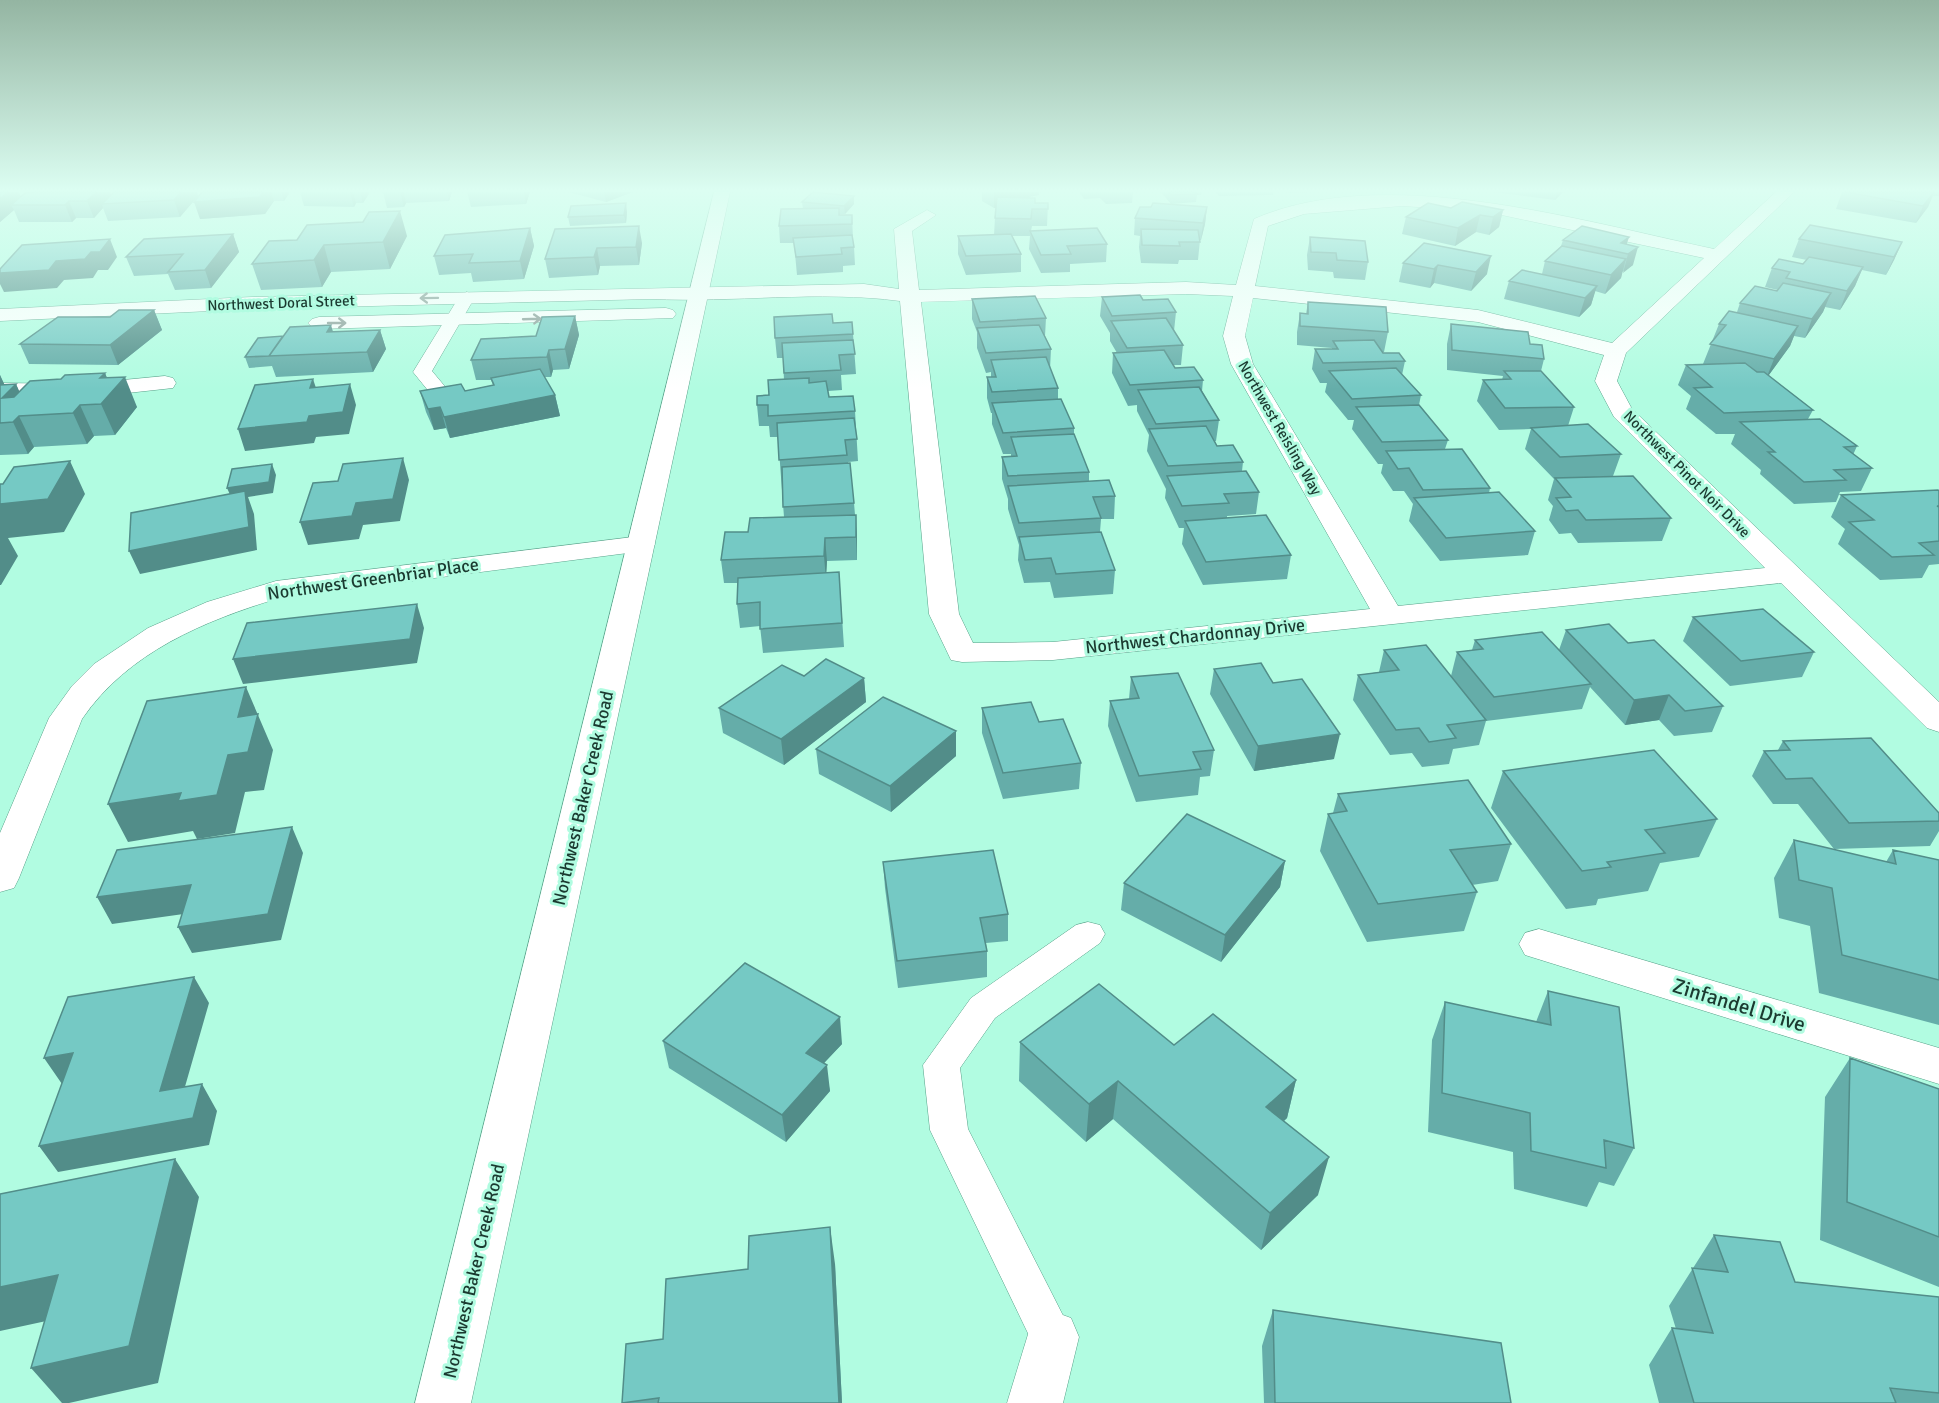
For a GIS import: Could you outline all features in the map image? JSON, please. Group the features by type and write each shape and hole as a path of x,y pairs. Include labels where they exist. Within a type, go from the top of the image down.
{"street":[{"name":"Northwest Baker Creek Road","path":"443,1403 707,257"},
{"path":"906,257 910,296"},
{"name":"Northwest Reisling Way","path":"1252,257 1234,336 1242,364 1389,616"},
{"name":"Northwest Pinot Noir Drive","path":"1715,257 1616,351 1606,381 1622,412 1939,721"},
{"path":"696,303 865,306 910,296 1186,288 1245,291 1478,316 1616,351"},
{"name":"Northwest Doral Street","path":"0,315 252,303 651,292 696,303"},
{"name":"Northwest Chardonnay Drive","path":"910,296 944,614 962,653 1053,651 1788,574"},
{"name":"Northwest Doral Street","path":"153,309 325,323 649,316 696,303"},
{"path":"0,390 30,393 165,383"},
{"name":"Northwest Greenbriar Place","path":"0,878 66,717 87,689 118,662 193,617 230,603 276,590 641,544"},
{"name":"Zinfandel Drive","path":"1539,944 1939,1066"},
{"path":"1035,1403 1052,1337"}],"lane":[{"path":"442,395 422,372 467,297"},
{"path":"1052,1337 949,1130 941,1065 983,1008 1089,934"}],"building":[{"path":"11,257 86,257 56,261 49,270 0,273 0,269"},
{"path":"180,257 215,257 205,270 168,272"},
{"path":"257,257 316,257 314,260 252,264"},
{"path":"471,257 521,257 520,261 469,263"},
{"path":"546,257 582,257 545,259"},
{"path":"1337,257 1367,257 1368,262 1337,260"},
{"path":"1409,257 1490,257 1476,272 1438,265 1434,269 1403,263"},
{"path":"1549,257 1626,259 1611,275 1545,261"},
{"path":"1812,257 1863,267 1847,291 1786,278 1790,272 1772,268 1779,259 1803,264"},
{"path":"1522,270 1597,286 1585,298 1509,281"},
{"path":"1783,283 1831,293 1812,319 1740,303 1755,286 1777,291"},
{"path":"1140,295 1143,300 1168,299 1176,312 1112,316 1102,297"},
{"path":"1035,296 1046,318 980,322 972,299"},
{"path":"1308,302 1386,307 1388,332 1300,326 1300,313 1308,314"},
{"path":"119,310 154,310 110,345 20,344 58,317 110,317"},
{"path":"1729,311 1798,326 1774,359 1710,344 1726,325 1719,324"},
{"path":"832,314 833,323 852,322 853,334 775,338 774,317"},
{"path":"575,316 565,349 549,350 547,357 471,360 481,339 536,336 542,317"},
{"path":"1166,318 1183,345 1127,348 1111,321"},
{"path":"1451,324 1528,332 1530,344 1542,345 1544,359 1452,350"},
{"path":"331,325 327,332 380,330 367,352 269,356 290,327"},
{"path":"1039,325 1051,349 986,353 977,328"},
{"path":"283,336 269,356 245,357 258,338"},
{"path":"853,340 855,354 839,355 841,370 784,373 782,343"},
{"path":"1374,340 1383,353 1399,353 1405,361 1323,363 1315,349 1338,349 1333,341"},
{"path":"1164,350 1175,368 1194,367 1203,380 1130,385 1113,353"},
{"path":"1046,357 1058,388 992,392 987,377 996,377 991,360"},
{"path":"1745,363 1757,372 1764,372 1813,410 1724,413 1694,388 1712,387 1686,365"},
{"path":"1396,368 1421,395 1352,399 1329,371"},
{"path":"540,369 555,395 444,417 440,407 428,409 420,391 461,384 465,391 494,385 491,378"},
{"path":"1504,371 1541,371 1574,407 1505,408 1483,380 1511,379"},
{"path":"105,373 100,378 125,377 101,404 80,405 73,413 19,416 13,422 0,423 0,385 16,384 2,398 14,397 30,381 61,379 65,375"},
{"path":"809,378 809,383 826,381 829,397 853,396 855,411 768,416 768,405 757,405 757,396 769,395 768,380"},
{"path":"313,379 310,388 350,384 343,412 309,416 307,422 238,429 255,385"},
{"path":"1199,387 1219,420 1156,424 1138,390"},
{"path":"1061,399 1074,428 1003,433 992,403"},
{"path":"1419,405 1448,440 1382,442 1356,407"},
{"path":"854,418 857,439 845,440 847,455 779,460 777,423"},
{"path":"1820,419 1857,446 1844,447 1872,468 1834,470 1846,480 1804,482 1768,452 1775,452 1740,422"},
{"path":"1588,424 1621,454 1560,457 1531,428"},
{"path":"1206,426 1217,446 1233,445 1243,462 1168,466 1149,429"},
{"path":"1074,434 1089,472 1008,476 1002,457 1017,456 1011,437"},
{"path":"1462,449 1490,488 1423,490 1409,468 1398,469 1386,451"},
{"path":"403,458 393,499 356,503 352,516 300,522 313,483 338,481 343,464"},
{"path":"70,461 48,499 0,504 0,484 3,484 14,467"},
{"path":"850,463 854,503 783,507 782,467"},
{"path":"272,464 269,482 227,488 232,469"},
{"path":"1246,471 1259,492 1224,494 1229,503 1182,506 1167,476"},
{"path":"1633,476 1671,518 1586,520 1578,510 1566,511 1556,498 1571,497 1555,478"},
{"path":"1109,480 1115,496 1093,497 1101,518 1019,523 1008,486"},
{"path":"1938,490 1939,541 1919,543 1934,555 1892,557 1849,522 1874,520 1841,495"},
{"path":"245,491 249,527 129,551 131,513"},
{"path":"1499,492 1535,531 1446,538 1414,498"},
{"path":"856,515 856,537 825,538 824,556 721,560 725,532 748,532 750,518"},
{"path":"1266,515 1291,555 1206,562 1185,521"},
{"path":"1101,532 1115,570 1056,574 1051,558 1025,560 1019,537"},
{"path":"839,572 842,623 760,629 760,602 737,604 738,578"},
{"path":"417,604 410,639 233,659 247,623"},
{"path":"1763,609 1814,652 1741,661 1693,617"},
{"path":"1609,624 1628,643 1654,640 1723,706 1685,711 1669,695 1634,700 1566,630"},
{"path":"1542,632 1591,684 1494,697 1457,652 1483,649 1475,640"},
{"path":"1426,645 1486,720 1447,725 1456,738 1429,742 1419,728 1396,730 1358,675 1399,670 1384,650"},
{"path":"826,659 864,678 781,739 719,708 782,665 804,676"},
{"path":"1261,663 1273,683 1302,679 1340,734 1258,746 1214,669"},
{"path":"1178,673 1214,750 1193,752 1201,769 1139,776 1110,701 1139,698 1131,677"},
{"path":"246,687 238,717 258,714 248,752 228,755 217,795 178,801 181,793 108,804 147,701"},
{"path":"883,697 956,731 890,786 816,749"},
{"path":"1031,702 1039,722 1063,719 1081,763 1003,773 982,708"},
{"path":"1871,738 1939,813 1939,821 1849,823 1812,778 1786,779 1764,751 1790,750 1783,741"},
{"path":"1654,750 1717,819 1645,830 1665,853 1607,862 1611,867 1582,871 1503,771"},
{"path":"1468,780 1511,844 1450,850 1477,892 1378,904 1328,814 1347,811 1338,794"},
{"path":"1187,814 1285,861 1225,935 1124,883"},
{"path":"292,827 268,914 178,927 191,885 97,897 117,850"},
{"path":"1794,840 1896,864 1893,850 1939,860 1939,980 1842,955 1832,888 1799,880"},
{"path":"993,850 1008,914 980,918 987,951 897,961 883,862"},
{"path":"745,963 840,1017 806,1053 827,1065 782,1115 663,1041"},
{"path":"194,977 160,1091 202,1084 193,1118 39,1146 73,1053 44,1058 68,997"},
{"path":"1099,984 1174,1045 1213,1014 1296,1080 1266,1107 1329,1157 1270,1213 1118,1081 1089,1104 1020,1042"},
{"path":"1548,991 1619,1007 1634,1148 1604,1140 1606,1168 1531,1151 1530,1113 1442,1093 1445,1002 1551,1025"},
{"path":"1850,1058 1939,1089 1939,1237 1847,1202"},
{"path":"175,1159 129,1346 31,1368 58,1275 0,1287 0,1194"},
{"path":"830,1227 839,1403 658,1403 659,1398 622,1403 626,1344 663,1339 666,1279 748,1269 749,1236"},
{"path":"1714,1235 1780,1242 1795,1282 1939,1297 1939,1393 1890,1388 1896,1403 1694,1403 1672,1328 1713,1333 1692,1268 1728,1272"},
{"path":"1273,1310 1501,1343 1511,1403 1275,1403"}]}
